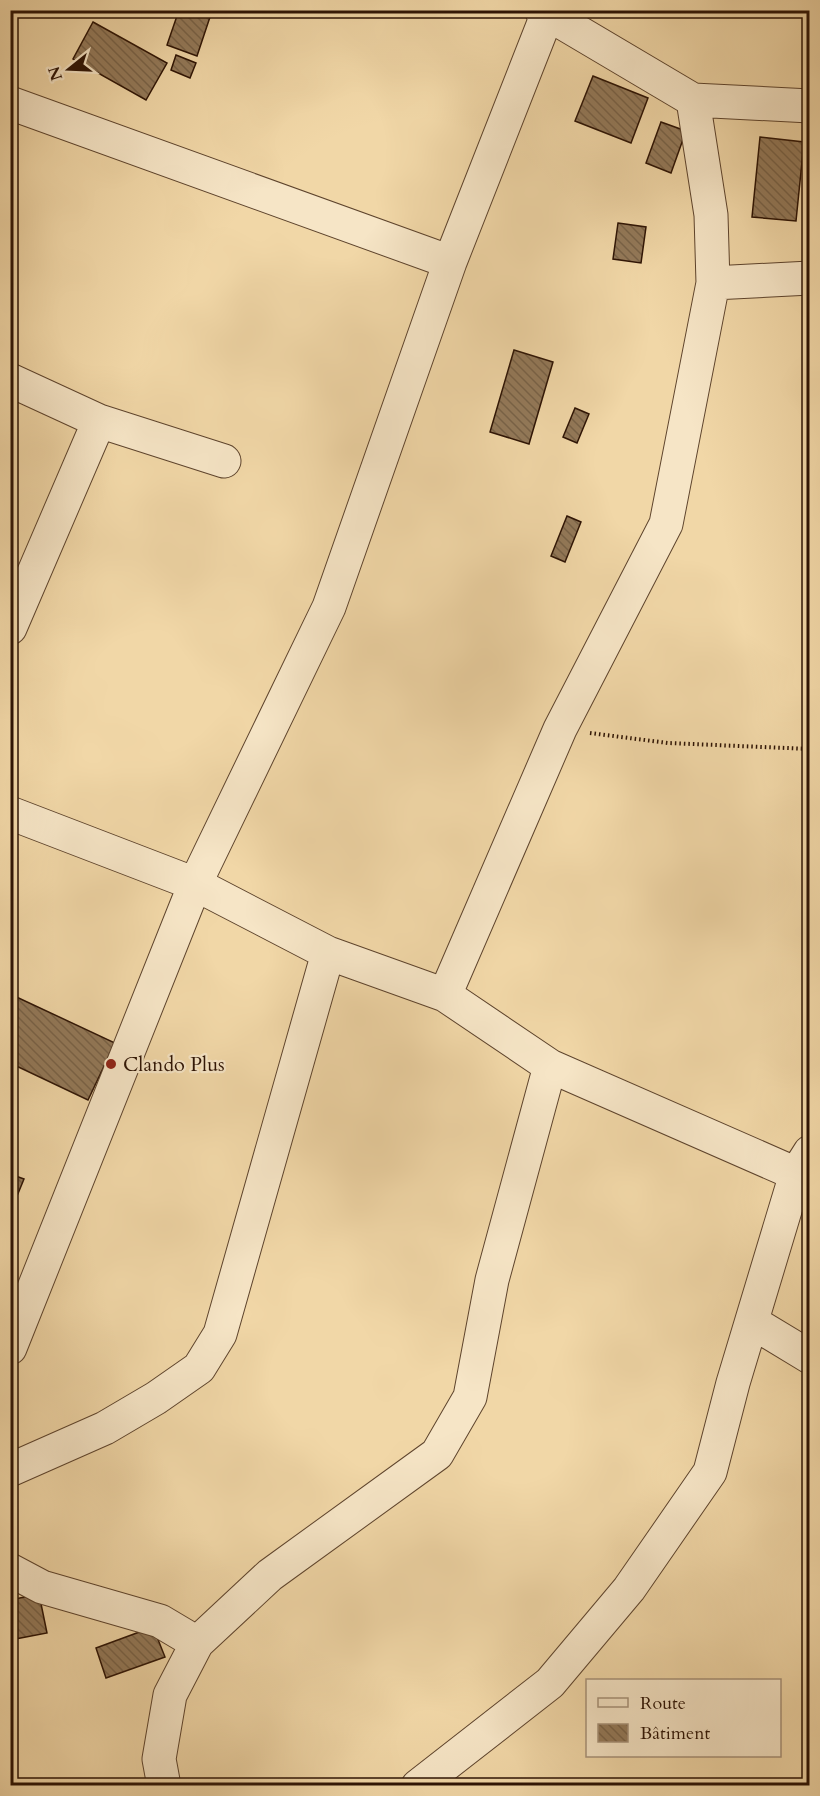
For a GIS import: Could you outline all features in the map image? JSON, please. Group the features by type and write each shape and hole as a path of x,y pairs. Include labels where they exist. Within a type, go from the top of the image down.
{"street":[{"path":"10,1348 195,884 328,607 450,262 546,11 693,100 810,106"},
{"path":"445,995 560,729 666,524 713,283 711,215 693,100"},
{"path":"10,103 450,262"},
{"path":"713,283 810,278"},
{"path":"10,380 99,421 224,461"},
{"path":"10,628 99,421"},
{"path":"10,813 195,884 328,953 445,995 550,1066 805,1169 752,1322 710,1472 629,1589 550,1683 418,1785"},
{"path":"10,1470 105,1428 156,1398 199,1368 220,1334 328,953"},
{"path":"164,1785 159,1759 170,1695 197,1643 270,1575 437,1454 470,1397 492,1280 550,1066"},
{"path":"752,1322 810,1358"},
{"path":"10,1570 42,1587 160,1621 197,1643"}],"path":[{"path":"560,729 668,743 810,749"}],"building":[{"path":"179,10 212,11 197,56 167,45"},
{"path":"93,22 167,63 146,100 73,59"},
{"path":"176,55 196,63 190,78 171,70"},
{"path":"593,76 648,98 631,143 575,121"},
{"path":"661,122 686,131 671,173 646,163"},
{"path":"760,137 804,142 796,221 752,217"},
{"path":"618,223 646,227 641,263 613,259"},
{"path":"514,350 553,362 529,444 490,432"},
{"path":"575,408 589,414 577,443 563,437"},
{"path":"567,516 581,522 565,562 551,556"},
{"path":"10,994 115,1043 88,1100 10,1063"},
{"path":"10,1174 24,1179 10,1213"},
{"path":"39,1594 47,1633 10,1640 10,1600"},
{"path":"153,1627 165,1657 106,1678 96,1648"}],"place":[{"name":"Clando Plus","path":"111,1064"}]}
